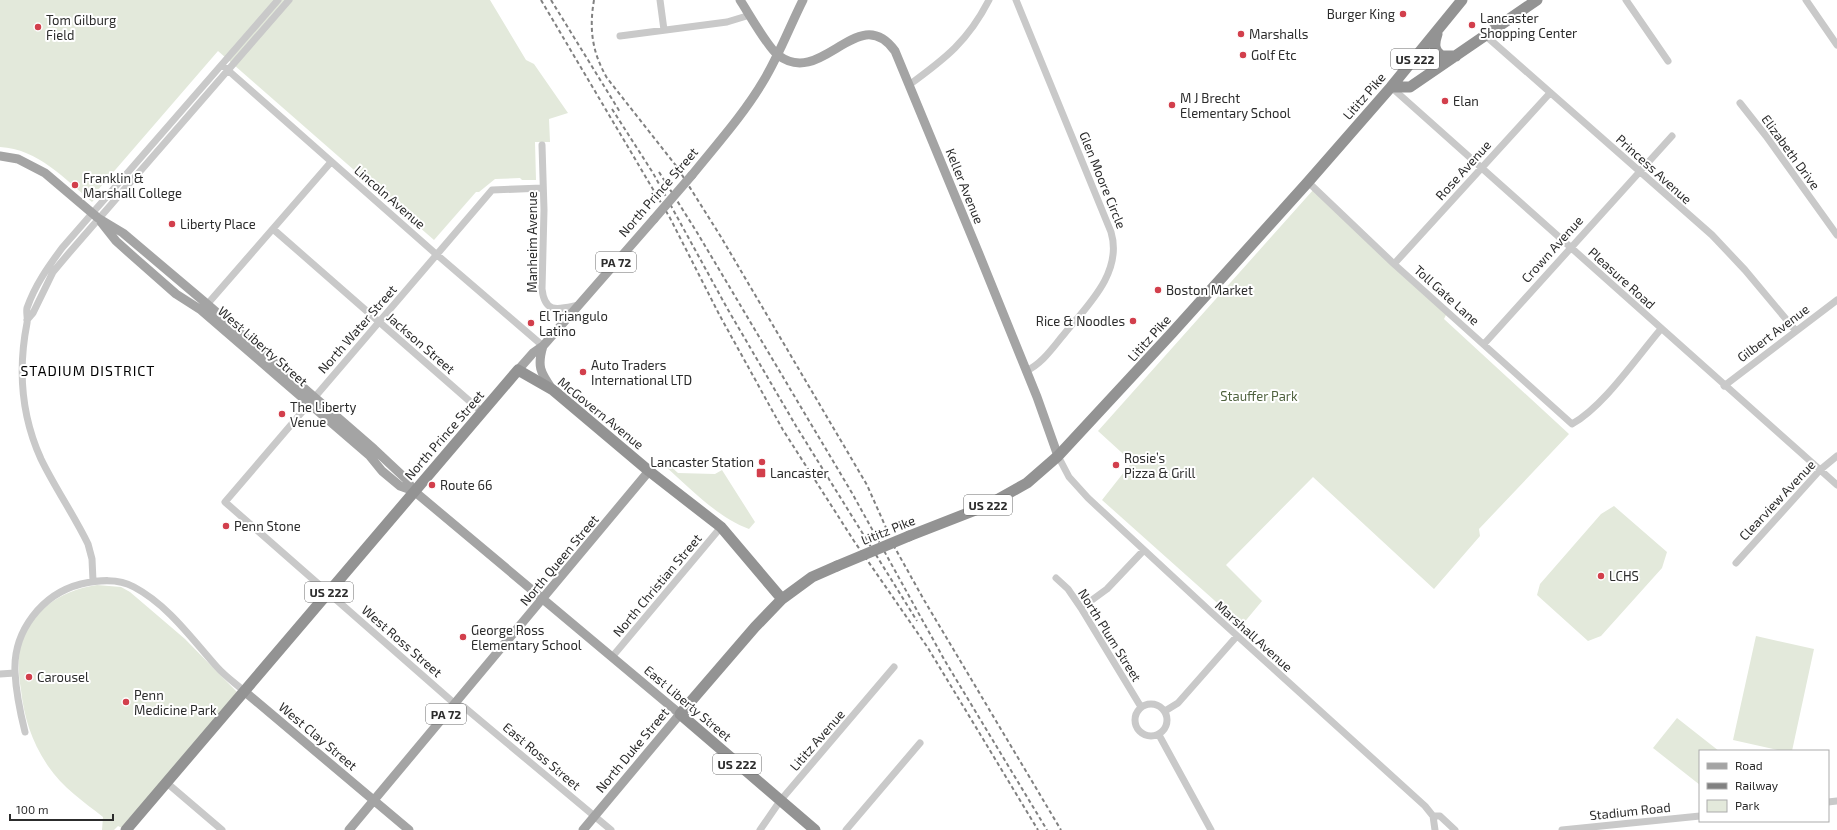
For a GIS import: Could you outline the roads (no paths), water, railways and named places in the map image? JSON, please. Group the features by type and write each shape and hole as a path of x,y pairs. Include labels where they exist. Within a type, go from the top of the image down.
{"highway":[{"name":"Lititz Pike","path":"782,598 812,577 909,536 986,506 1027,483 1058,456 1172,333 1308,182 1391,87 1462,0"},
{"name":"US 222","path":"1391,87 1410,87 1537,0"},
{"path":"1438,30 1435,41 1436,52 1442,56 1457,56"},
{"name":"North Prince Street","path":"126,830 518,370"},
{"name":"McGovern Avenue","path":"518,370 553,390 649,471 721,527 782,598"},
{"name":"North Duke Street","path":"680,714 754,627 782,598"},
{"name":"East Liberty Street","path":"680,714 815,830"}],"main road":[{"path":"740,0 777,55"},
{"name":"North Prince Street","path":"518,370 533,353 543,346 579,305 692,175 739,117 765,79 803,0"},
{"name":"Keller Avenue","path":"777,55 792,63 808,64 853,39 867,35 886,41 892,47 899,60 1026,371 1058,456"},
{"name":"West Liberty Street","path":"0,156 18,159 40,170 95,216 123,233 204,307 311,400 406,479 414,491 543,598"},
{"name":"PA 72","path":"543,346 539,366 541,374 553,390"},
{"name":"North Queen Street","path":"349,830 649,471"},
{"name":"East Liberty Street","path":"543,598 680,714"},
{"name":"West Clay Street","path":"244,691 409,830"},
{"name":"North Duke Street","path":"583,830 680,714"}],"street":[{"path":"94,581 92,559 88,544 42,459 29,422 21,377 23,340 27,320 33,312 53,272 95,216 278,0"},
{"path":"95,216 228,71 289,0"},
{"path":"660,0 664,30"},
{"path":"909,85 957,48 972,31 990,0"},
{"name":"Glen Moore Circle","path":"1016,0 1112,232 1114,245 1109,271 1096,296 1041,362 1026,371"},
{"path":"1626,0 1668,61"},
{"path":"1806,0 1837,45"},
{"path":"620,36 726,22 750,15"},
{"name":"Princess Avenue","path":"1486,36 1638,172 1712,235 1745,270 1796,331"},
{"name":"Lincoln Avenue","path":"222,65 436,254 543,346"},
{"name":"Pleasure Road","path":"1391,87 1724,386 1837,485"},
{"name":"Rose Avenue","path":"1394,264 1550,93"},
{"name":"Elizabeth Drive","path":"1740,103 1766,136 1837,235"},
{"name":"Crown Avenue","path":"1484,344 1672,136"},
{"name":"Manheim Avenue","path":"542,145 542,289 544,301 549,306 558,309 579,305"},
{"path":"204,307 331,162"},
{"name":"Toll Gate Lane","path":"1308,182 1394,264 1572,424 1584,418 1599,403 1661,329"},
{"name":"North Water Street","path":"225,502 492,190 543,188"},
{"name":"Jackson Street","path":"272,229 482,412"},
{"name":"Gilbert Avenue","path":"1724,386 1837,300"},
{"name":"Marshall Avenue","path":"1058,456 1078,488 1237,636 1404,786 1433,816"},
{"name":"Clearview Avenue","path":"1736,562 1820,470 1837,456"},
{"name":"West Ross Street","path":"225,502 455,704"},
{"name":"North Christian Street","path":"612,657 721,527"},
{"path":"1081,608 1107,589 1144,550"},
{"name":"North Plum Street","path":"1056,578 1068,589 1081,608 1141,707"},
{"path":"25,732 15,673 17,651 21,637 34,614 54,596 78,585 94,581 120,581 144,593 189,633 218,667 244,691"},
{"path":"1165,711 1178,703 1237,636"},
{"name":"Lititz Avenue","path":"760,830 780,801 894,667"},
{"path":"0,674 15,673"},
{"name":"East Ross Street","path":"455,704 464,707 611,830"},
{"path":"1156,704 1165,711 1168,719 1166,727 1159,735 1151,737 1145,736 1137,729 1135,716 1141,707 1156,704"},
{"path":"1159,735 1211,830"},
{"path":"846,830 920,743"},
{"path":"167,783 222,830"},
{"path":"1435,830 1433,816 1440,816 1455,830"},
{"name":"Stadium Road","path":"1562,830 1699,816"}],"railway":[{"path":"541,0 670,218 720,316 783,430 854,541 928,648 1038,830"},
{"path":"551,0 620,112"},
{"path":"594,0 592,21 593,40 598,59 607,78 677,167 721,237 867,485 895,548 924,600 1061,830"},
{"path":"612,109 653,173 727,308 796,426 917,621"},
{"path":"659,172 698,234 852,493 945,661 1047,830"}],"place":[{"name":"Burger King","path":"1403,14"},
{"name":"Lancaster Shopping Center","path":"1472,25"},
{"name":"Tom Gilburg Field","path":"38,27"},
{"name":"Marshalls","path":"1241,34"},
{"name":"Golf Etc","path":"1243,55"},
{"name":"Elan","path":"1445,101"},
{"name":"M J Brecht Elementary School","path":"1172,105"},
{"name":"Franklin & Marshall College","path":"75,185"},
{"name":"Liberty Place","path":"172,224"},
{"name":"Boston Market","path":"1158,290"},
{"name":"Rice & Noodles","path":"1133,321"},
{"name":"El Triangulo Latino","path":"531,323"},
{"name":"Auto Traders International LTD","path":"583,372"},
{"name":"The Liberty Venue","path":"282,414"},
{"name":"Lancaster Station","path":"762,462"},
{"name":"Rosie’s Pizza & Grill","path":"1116,465"},
{"name":"Lancaster","path":"761,473"},
{"name":"Route 66","path":"432,485"},
{"name":"Penn Stone","path":"226,526"},
{"name":"LCHS","path":"1601,576"},
{"name":"George Ross Elementary School","path":"463,637"},
{"name":"Carousel","path":"29,677"},
{"name":"Penn Medicine Park","path":"126,702"}],"district":[{"name":"STADIUM DISTRICT","path":"88,370"}],"park label":[{"name":"Stauffer Park","path":"1259,396"}]}
